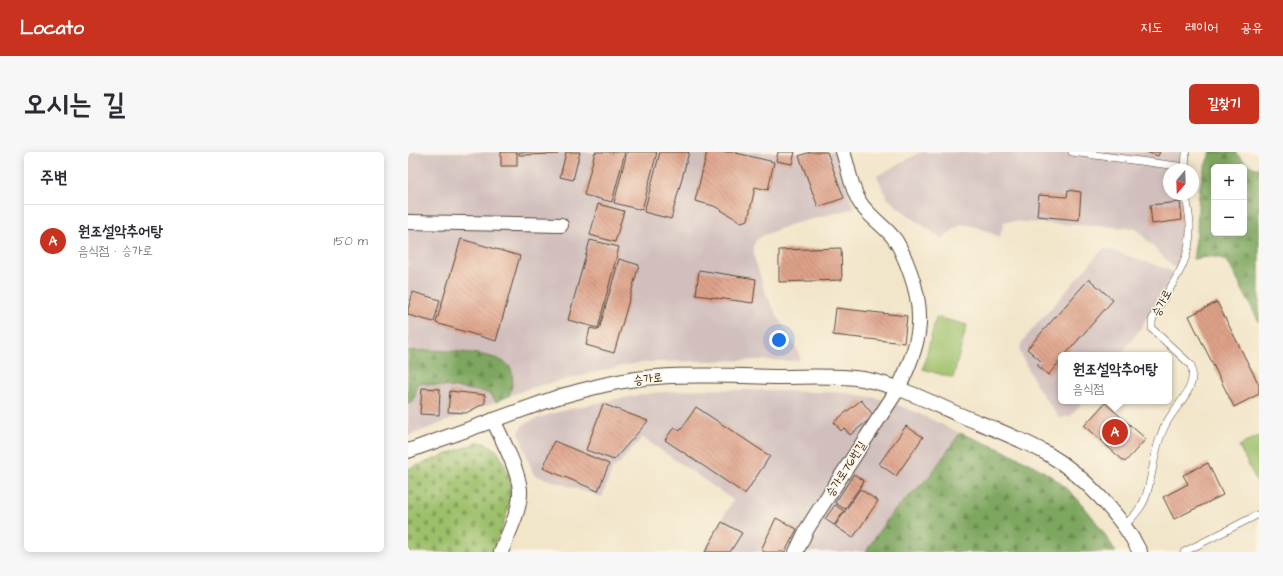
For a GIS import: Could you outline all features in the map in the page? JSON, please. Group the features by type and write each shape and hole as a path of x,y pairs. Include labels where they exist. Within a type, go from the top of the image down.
{"street":[{"path":"844,152 850,182 854,192 860,203 884,226 896,241 904,256 915,285 919,307 918,337 908,369 898,388"},
{"path":"408,222 561,225"},
{"name":"승가로","path":"408,452 493,420 581,390 655,377 842,377 862,379 898,388 1017,439 1048,454 1065,466 1088,486 1112,510 1140,552"},
{"name":"승가로76번길","path":"796,552 817,514 898,388"},
{"path":"493,420 507,449 520,490 516,513 501,552"}],"lane":[{"path":"1072,152 1163,166"},
{"path":"1185,164 1186,152"},
{"name":"승가로","path":"1124,526 1137,513 1146,496 1156,447 1162,431 1169,418 1190,388 1193,380 1191,365 1152,329 1152,321 1155,313 1182,270 1188,252 1190,230 1187,200"},
{"path":"1184,552 1259,514"}],"shaded area":[{"path":"408,152 837,152 843,178 855,208 789,225 762,236 756,240 753,246 755,261 766,294 798,351 800,357 799,360 648,362 627,365 534,387 509,396 512,388 505,362 482,355 457,351 408,351"},
{"path":"921,152 1183,152 1182,164 1163,164 1163,200 1183,200 1186,236 1182,256 1177,267 1172,266 1136,229 1114,227 1004,221 1000,237 977,227 961,224 942,239 887,198 877,176"},
{"path":"1103,249 1108,249 1167,269 1173,273 1142,326 1123,352 1058,352 1058,404 1081,404 1071,416 1059,418 1037,386 1020,351 1021,345 1025,338"},
{"path":"420,383 485,392 492,396 496,402 408,436 408,404 417,385"},
{"path":"700,389 845,393 865,396 881,399 911,410 960,433 929,477 879,531 866,552 703,552 733,500 642,437 619,464 613,467 602,497 534,475 519,435 523,424 553,413 611,400 652,393"}],"green space":[{"path":"1211,152 1235,152 1252,167 1259,168 1259,322 1230,266 1226,262 1218,257 1193,259 1203,171"},
{"path":"936,317 967,325 953,378 923,369"},
{"path":"431,350 461,352 486,356 506,363 511,369 512,375 512,386 509,396 496,402 492,396 485,392 420,383 417,385 414,401 408,404 408,351"},
{"path":"960,433 1000,449 1027,462 1063,485 1071,492 1092,517 1116,552 866,552 893,512 929,477"},
{"path":"1259,436 1259,483 1258,484 1239,446"},
{"path":"479,442 490,445 498,453 507,470 511,484 511,495 507,512 492,552 408,552 408,469"}],"building":[{"path":"501,152 517,152 517,166 501,166"},
{"path":"519,152 558,152 558,154 519,155"},
{"path":"566,152 580,152 573,180 560,177"},
{"path":"595,152 625,152 612,202 584,195"},
{"path":"627,152 657,152 642,210 614,203"},
{"path":"660,152 689,152 671,219 644,212"},
{"path":"707,152 732,152 774,162 768,190 755,187 748,220 741,222 714,206 695,201"},
{"path":"778,152 795,152 792,164 776,161"},
{"path":"810,152 827,152 844,198 818,207 799,156"},
{"path":"1146,152 1160,152 1158,156"},
{"path":"1068,190 1081,192 1079,220 1037,216 1039,195 1067,197"},
{"path":"1180,202 1182,220 1152,224 1150,205"},
{"path":"598,204 624,211 615,242 590,235"},
{"path":"461,239 520,256 496,341 436,323"},
{"path":"590,240 619,247 598,328 568,320"},
{"path":"841,248 842,280 779,282 779,250"},
{"path":"619,259 639,265 614,353 586,345 590,328 599,330"},
{"path":"699,270 756,279 753,303 696,295"},
{"path":"1089,279 1113,300 1068,352 1058,352 1058,363 1048,375 1037,365 1041,361 1027,349"},
{"path":"413,292 440,300 434,322 408,315 408,309"},
{"path":"1217,302 1259,385 1259,394 1234,407 1189,316"},
{"path":"836,308 907,316 904,343 833,335"},
{"path":"422,388 440,389 439,415 420,414"},
{"path":"450,391 485,395 485,403 466,413 448,412"},
{"path":"861,400 874,416 850,435 844,428 841,431 834,422"},
{"path":"603,404 648,421 614,460 586,450"},
{"path":"1104,404 1106,404 1146,439 1125,462 1084,426"},
{"path":"696,407 770,456 745,494 665,440 674,427 680,431"},
{"path":"906,426 923,437 896,476 879,464"},
{"path":"554,441 609,464 598,491 543,468"},
{"path":"1208,463 1223,495 1174,519 1163,497 1188,484 1183,475"},
{"path":"854,474 864,481 845,509 835,503"},
{"path":"860,489 878,501 853,538 835,526"},
{"path":"835,505 844,511 834,525 825,519"},
{"path":"776,518 797,529 785,552 765,552 761,550"},
{"path":"722,522 742,533 730,552 705,552"}],"place":[{"name":"원조설악추어탕","path":"1115,432"}]}
